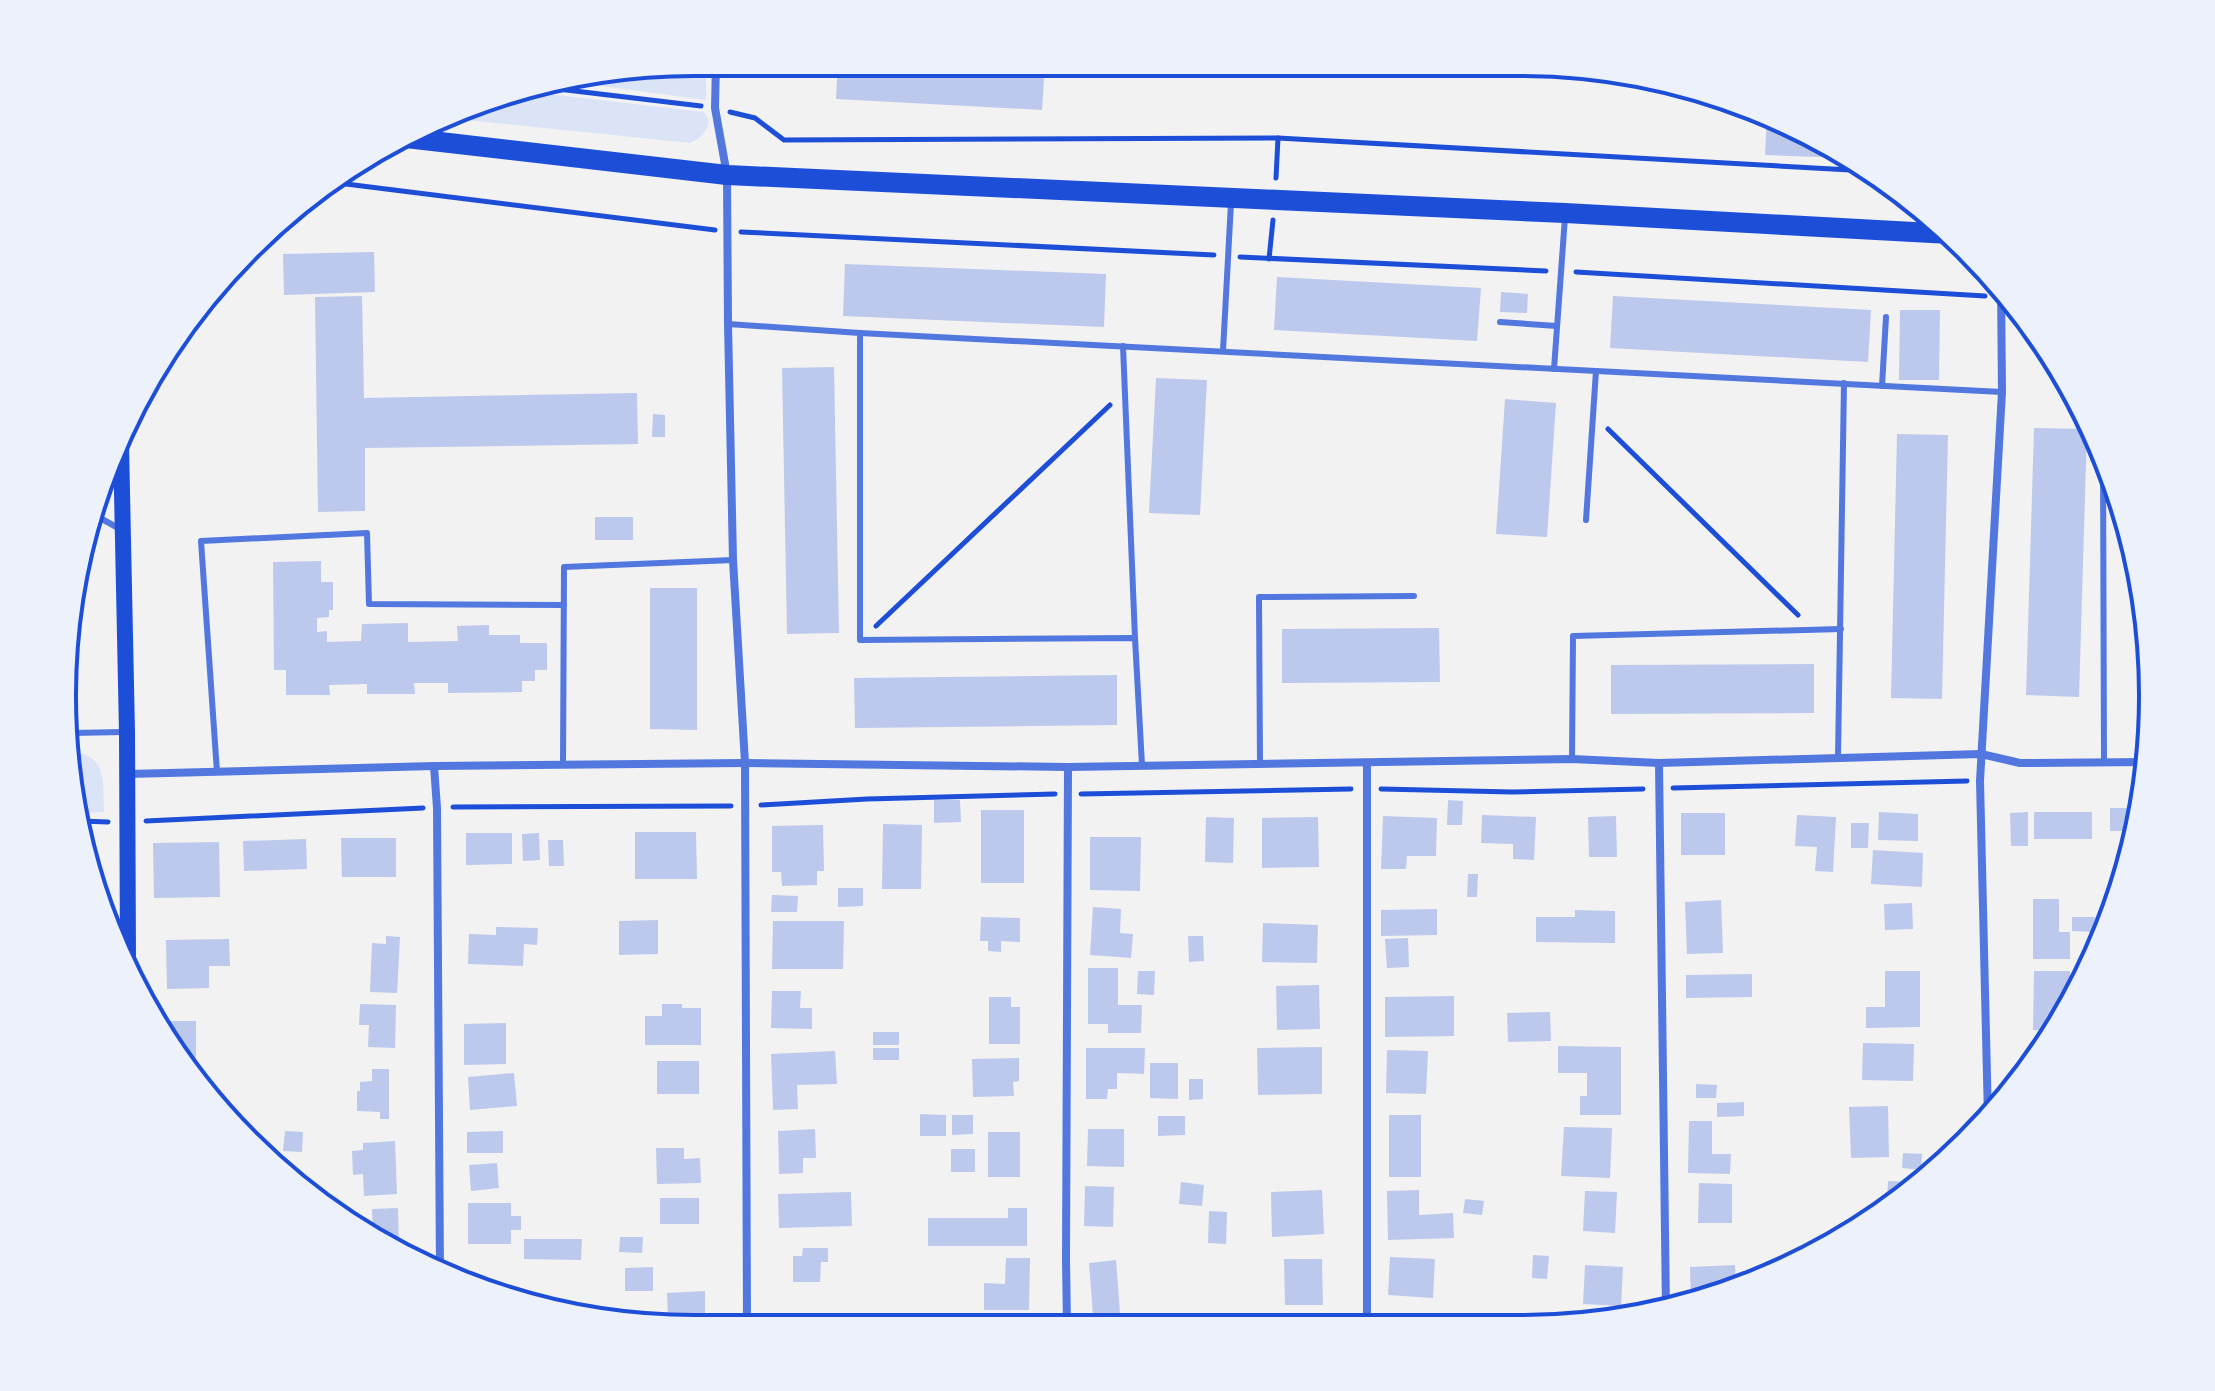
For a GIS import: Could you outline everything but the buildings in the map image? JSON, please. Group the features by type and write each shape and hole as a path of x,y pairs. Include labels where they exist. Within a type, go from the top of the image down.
{"main road":[{"path":"422,140 727,175 1931,233"},
{"path":"121,462 128,943"}],"street":[{"path":"716,76 715,108 727,175 733,560 745,763 747,1315"},
{"path":"1988,1101 1980,781 2002,392 2001,306"},
{"path":"128,774 434,766 745,763 1068,767 1572,759 1659,763 1981,754 2020,763 2135,762"},
{"path":"1367,763 1367,1315"},
{"path":"1659,763 1666,1297"},
{"path":"434,766 437,808 440,1259"},
{"path":"1067,1315 1068,767"}],"lane":[{"path":"1223,351 1231,199"},
{"path":"1554,369 1565,213"},
{"path":"1882,386 1886,317"},
{"path":"1500,322 1557,326"},
{"path":"728,324 2002,392"},
{"path":"860,333 860,640 1135,638"},
{"path":"1123,346 1142,765"},
{"path":"1586,520 1596,371"},
{"path":"1838,758 1844,383"},
{"path":"2103,488 2104,762"},
{"path":"102,519 123,532"},
{"path":"217,772 201,541 367,533 369,604 564,605"},
{"path":"563,765 564,567 733,560"},
{"path":"1260,764 1259,597 1414,596"},
{"path":"1572,759 1573,636 1841,629"},
{"path":"77,733 127,732"}],"path":[{"path":"566,90 715,108 755,118 784,140 1278,138 1847,170"},
{"path":"346,184 728,232 1561,271 1993,297"},
{"path":"860,640 1124,392"},
{"path":"1593,414 1812,630"},
{"path":"89,821 437,808 746,806 867,799 1068,794 1367,789 1512,792 1980,781"}],"shaded area":[{"path":"706,76 706,100 593,85 655,77"},
{"path":"548,94 704,112 709,120 707,128 690,143 466,120"},
{"path":"79,753 98,765 103,782 104,812 87,813"}]}
